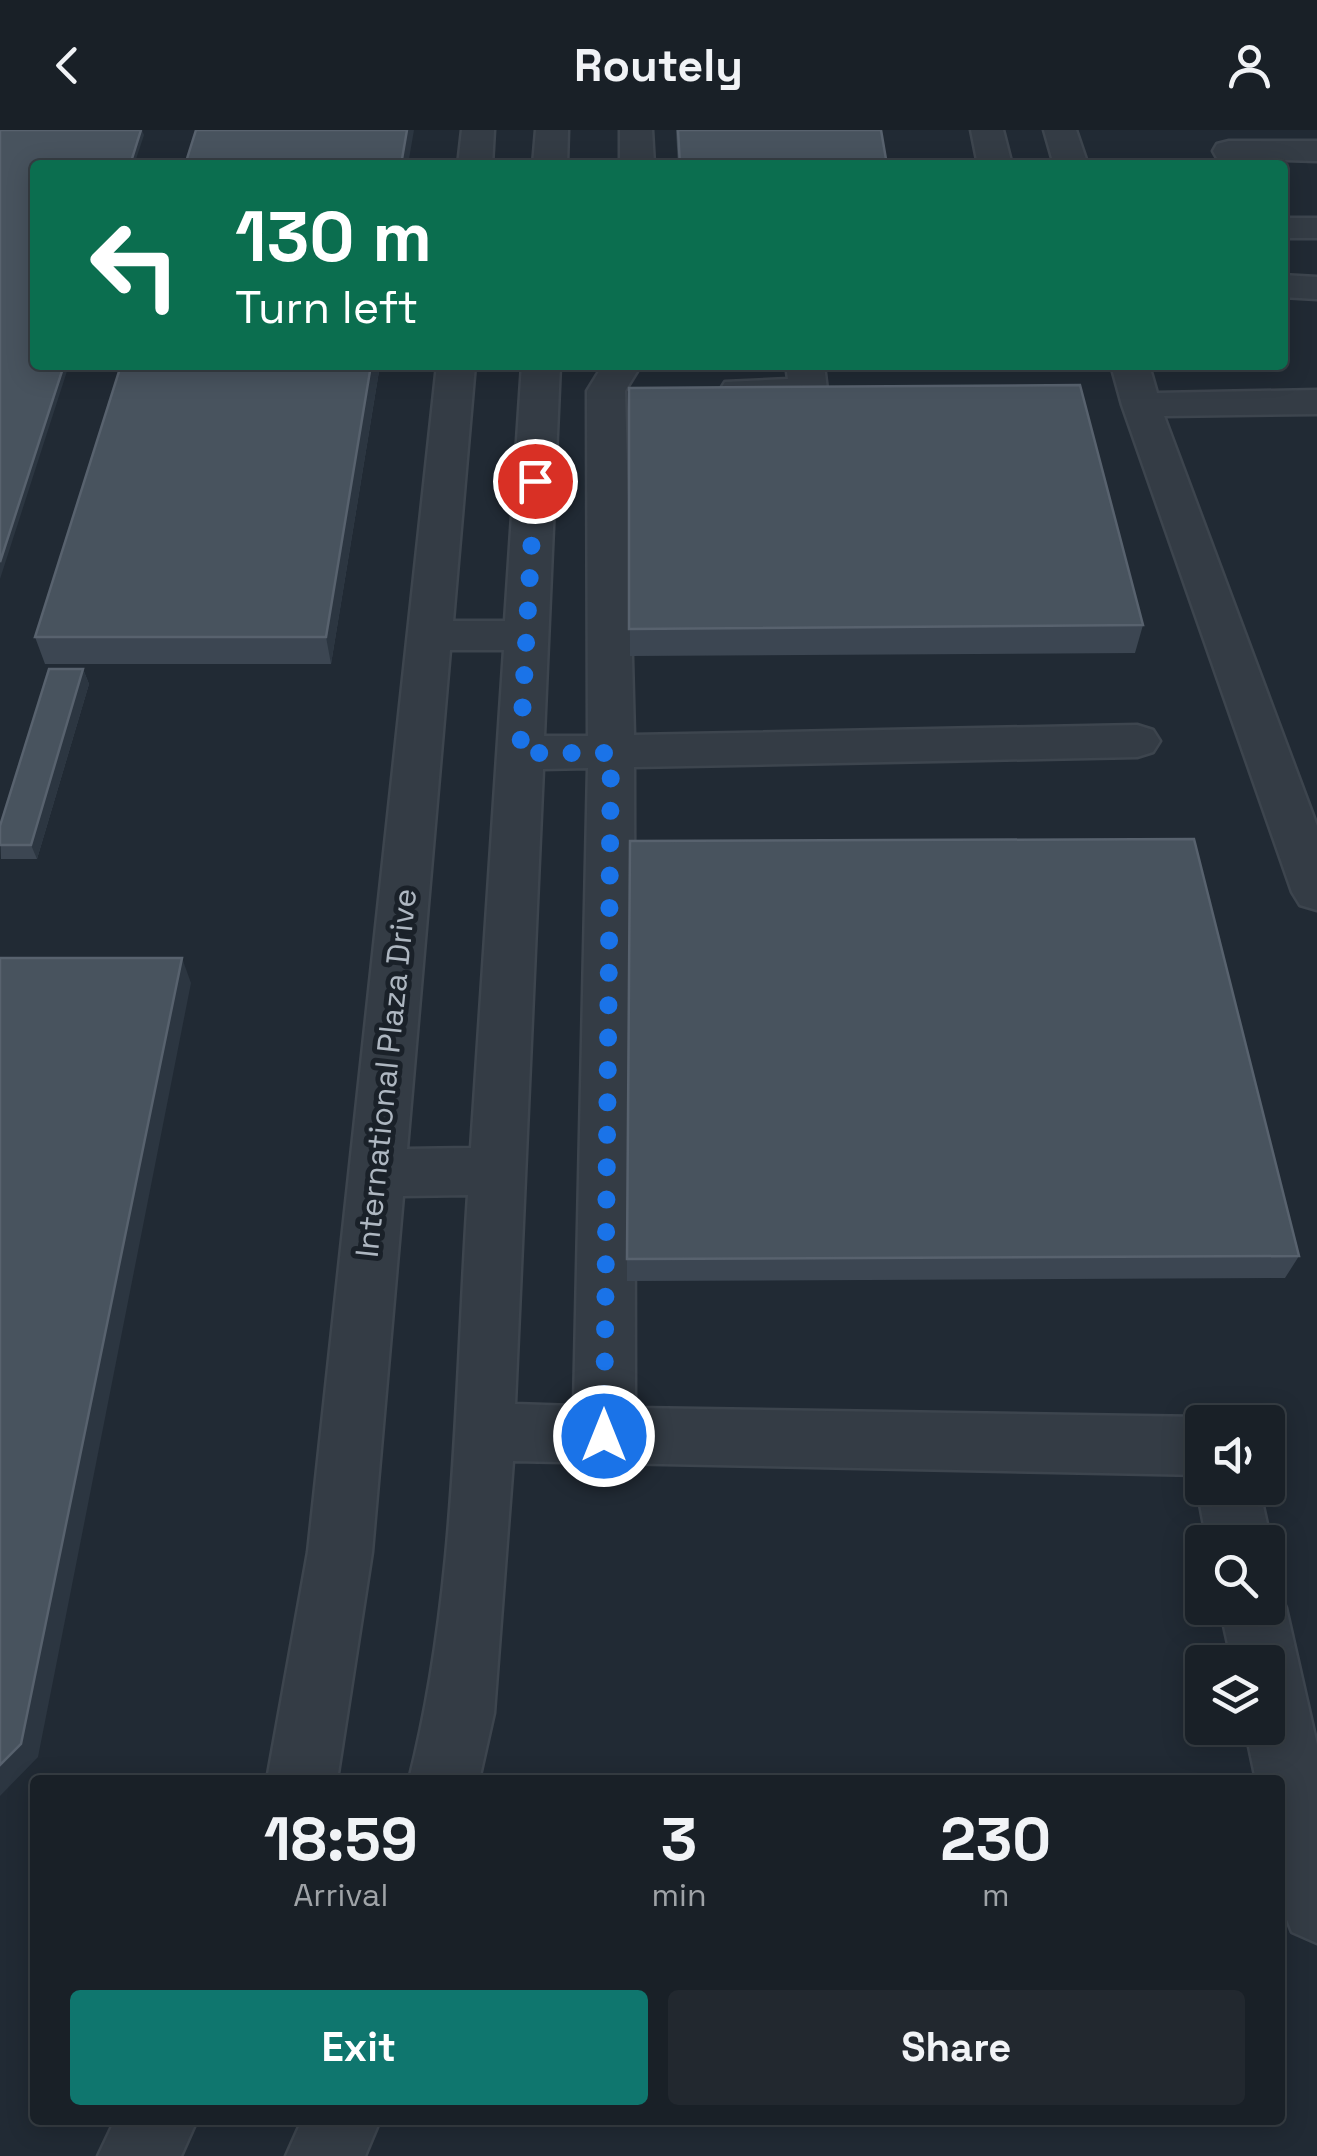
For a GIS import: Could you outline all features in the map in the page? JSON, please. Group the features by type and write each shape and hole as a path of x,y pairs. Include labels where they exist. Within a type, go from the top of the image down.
{"street":[{"path":"475,160 478,130"},
{"path":"550,160 552,130"},
{"path":"636,130 637,160"},
{"path":"987,130 994,160"},
{"path":"1060,130 1069,160"},
{"path":"1228,149 1317,151"},
{"path":"1288,228 1317,228"},
{"path":"1288,286 1317,288"},
{"name":"International Plaza Drive","path":"303,1775 340,1552 456,370"},
{"path":"445,1775 460,1713 477,1549 541,370"},
{"path":"698,391 808,390 806,370"},
{"path":"604,1436 611,753 624,382"},
{"path":"1317,402 1135,385 1317,892"},
{"path":"429,636 526,635"},
{"path":"520,753 1138,740"},
{"path":"376,1172 497,1170"},
{"path":"484,1431 1185,1446"},
{"path":"1283,1745 1317,1907"},
{"path":"136,2156 156,2125"},
{"path":"326,2156 340,2125"}],"building":[{"path":"0,130 141,130 132,160 30,160 30,370 62,370 0,562"},
{"path":"196,130 407,130 402,160 187,160"},
{"path":"678,130 881,130 886,160 680,160"},
{"path":"119,370 370,370 326,637 35,637"},
{"path":"1080,385 1143,625 629,629 629,388"},
{"path":"49,669 83,669 31,845 0,845 0,826"},
{"path":"1194,839 1299,1256 627,1259 630,841"},
{"path":"0,958 182,958 21,1744 0,1765"}],"route":[{"path":"535,481 520,753 611,753 604,1436"}]}
